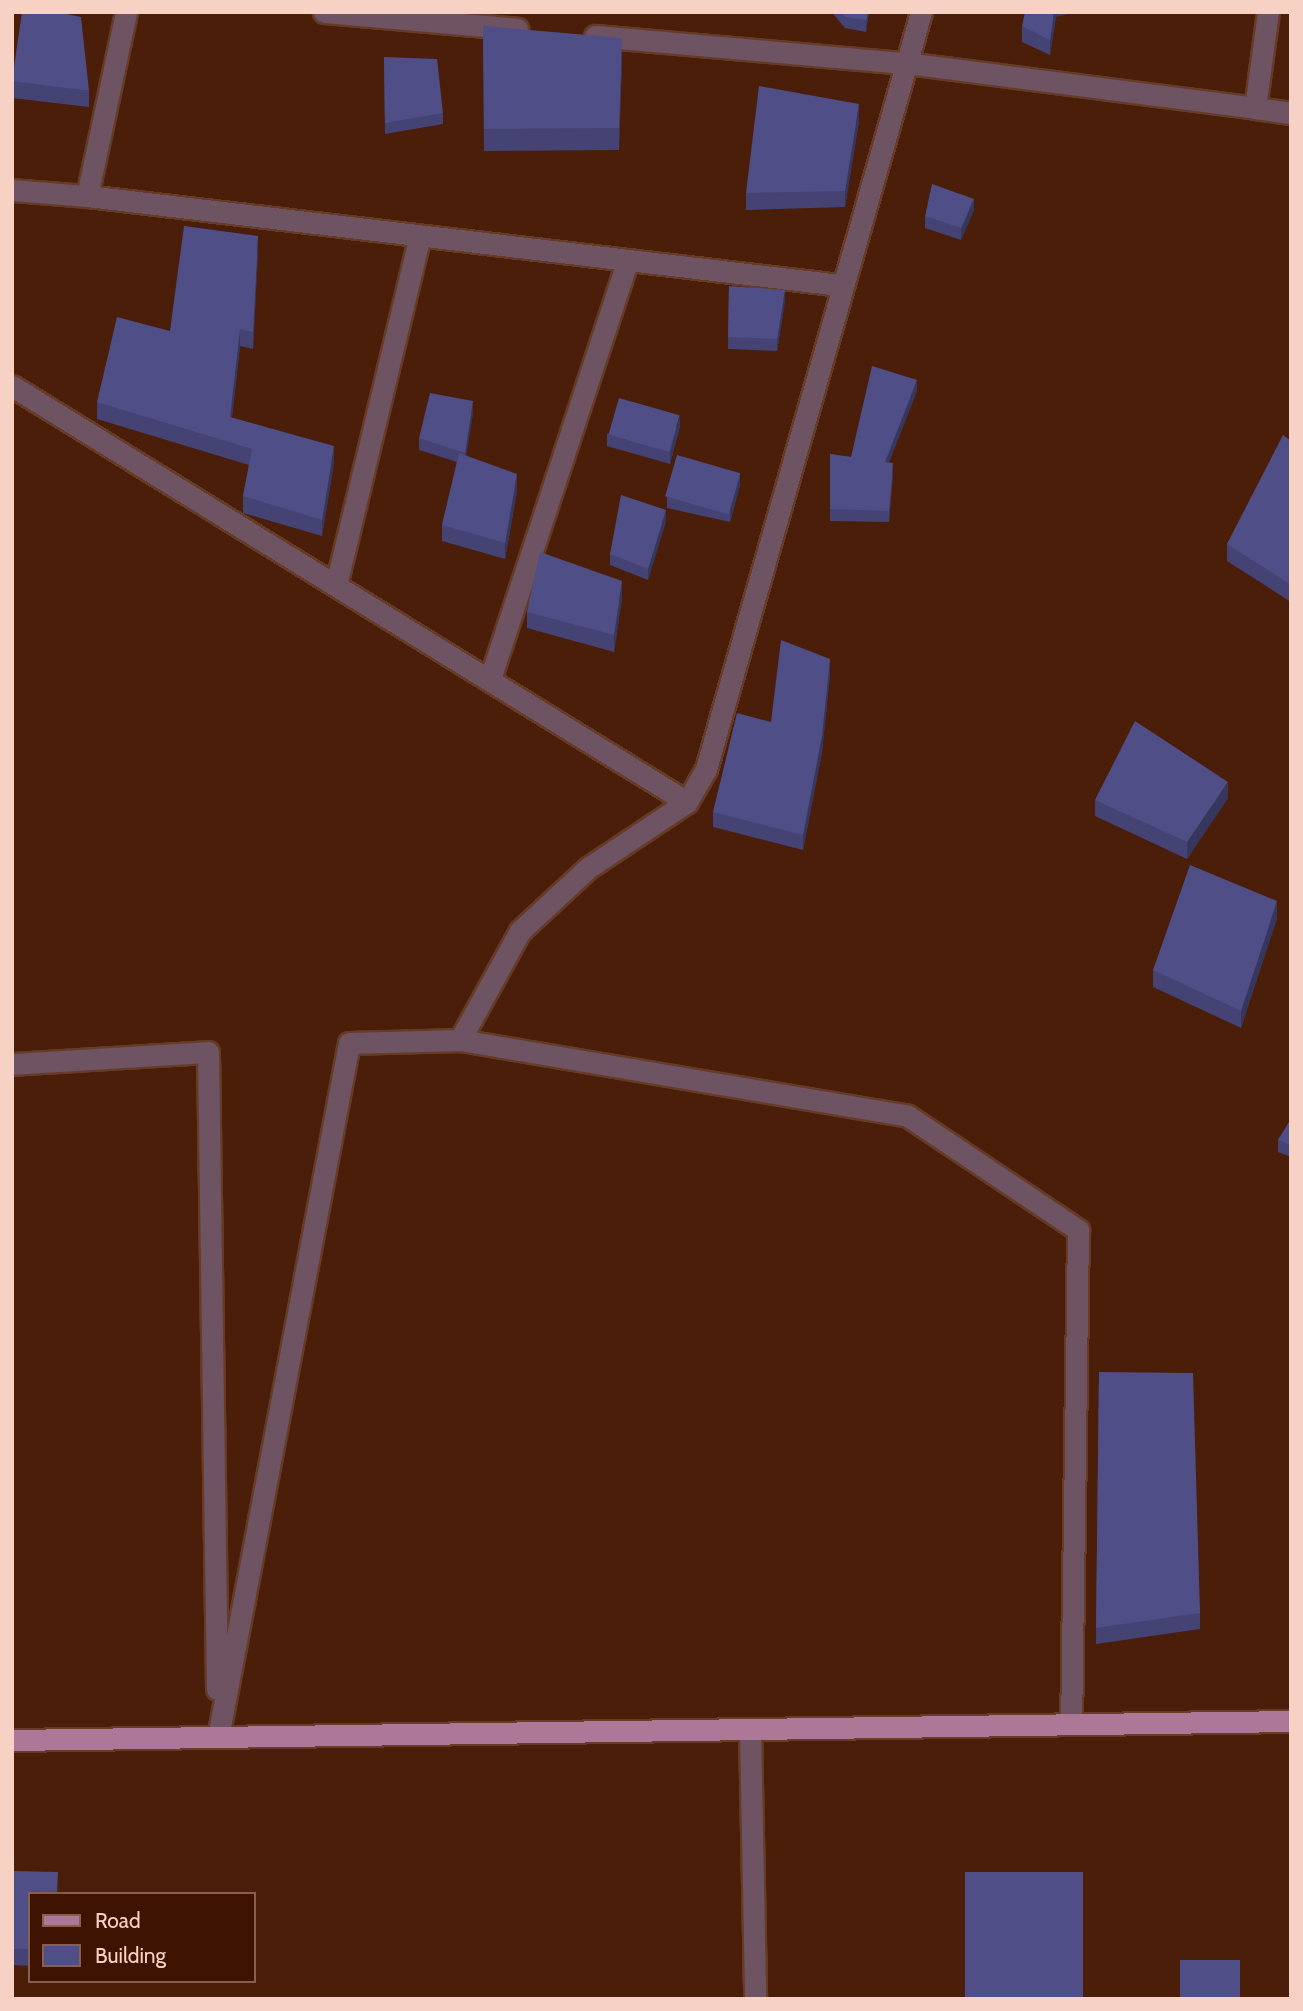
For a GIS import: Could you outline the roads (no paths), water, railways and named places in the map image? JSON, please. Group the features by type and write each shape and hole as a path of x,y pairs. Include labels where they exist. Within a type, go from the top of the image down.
{"main road":[{"path":"12,1740 1291,1721"}],"street":[{"path":"87,196 126,12"},
{"path":"324,12 546,32"},
{"path":"460,1040 520,931 588,869 687,802 706,769 841,285 921,12"},
{"path":"1255,108 1268,12"},
{"path":"573,34 906,63 1291,113"},
{"path":"12,190 87,196 841,285"},
{"path":"336,585 420,236"},
{"path":"490,679 628,260"},
{"path":"12,386 687,802"},
{"path":"218,1737 349,1043 460,1040 908,1116 1078,1230 1072,1724"},
{"path":"12,1064 208,1052 218,1737"},
{"path":"750,1729 755,1999"}]}
